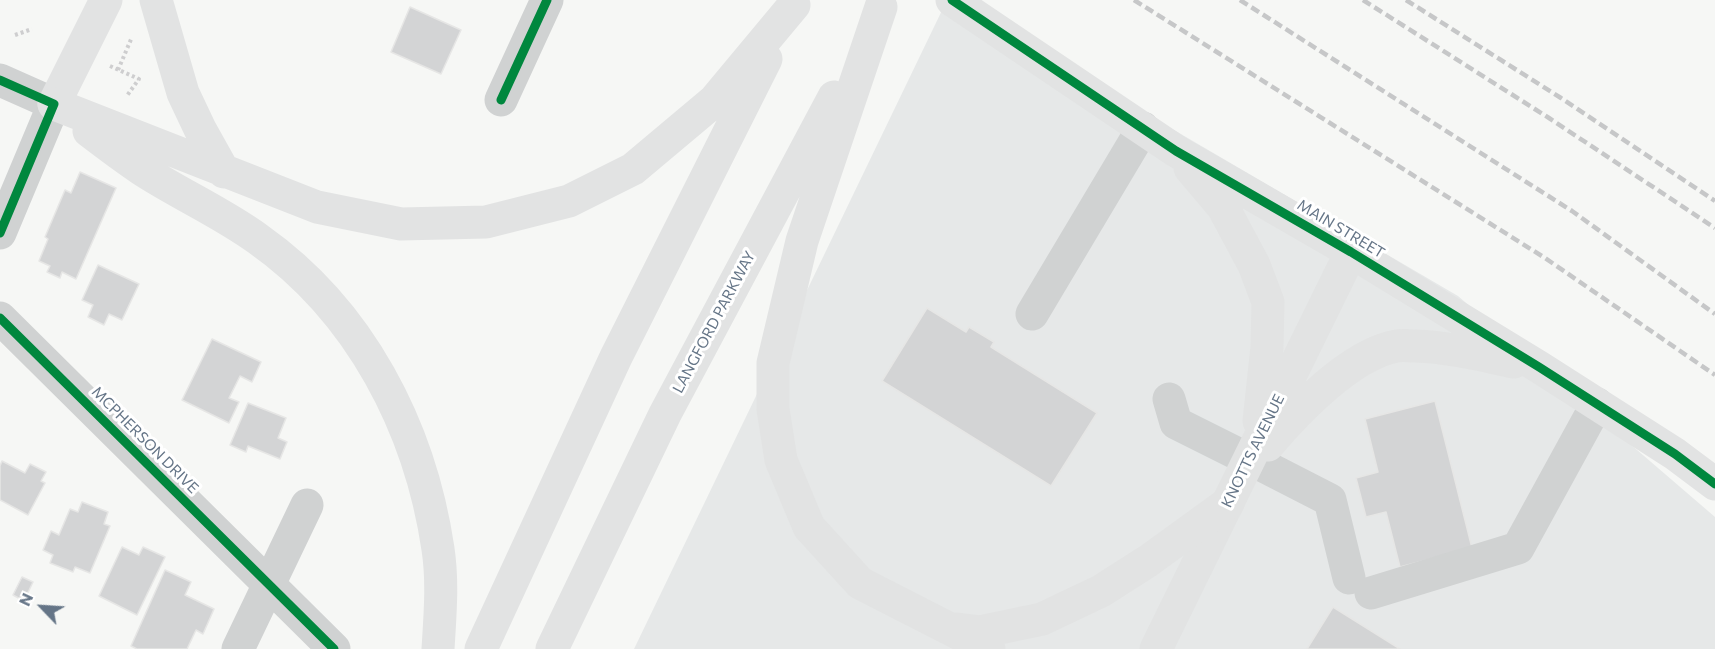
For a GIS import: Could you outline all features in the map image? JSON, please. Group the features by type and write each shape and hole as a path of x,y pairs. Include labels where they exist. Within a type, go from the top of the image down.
{"main road":[{"path":"54,105 106,0"},
{"path":"156,0 183,93 224,172"},
{"name":"MAIN STREET","path":"952,0 1176,150 1351,252 1539,367 1675,454 1715,484"},
{"path":"54,105 317,207 401,224 486,222 569,201 633,169 714,100 796,2"},
{"path":"481,649 616,357 714,159 796,2"},
{"path":"884,4 802,241 773,363 773,409 781,460 809,527 860,583 989,649"},
{"name":"LANGFORD PARKWAY","path":"552,649 665,414 884,4"},
{"path":"54,105 141,169 260,240 292,266 323,297 350,329 395,403 415,451 428,497 438,550 441,592 438,649"},
{"path":"1176,150 1223,207 1254,265 1268,302 1267,348 1251,459"},
{"name":"KNOTTS AVENUE","path":"1156,649 1351,252"},
{"path":"1251,459 1335,378 1359,361 1396,346 1437,347 1539,367"},
{"path":"947,628 980,632 1042,619 1101,591 1139,567 1228,503"}],"street":[{"path":"501,100 546,0"},
{"path":"0,80 54,105 0,233"},
{"path":"1032,314 1143,128"},
{"name":"MCPHERSON DRIVE","path":"0,318 334,649"},
{"path":"1169,399 1176,423 1330,500 1360,585 1518,548 1597,404"},
{"path":"238,649 308,504"}],"path":[{"path":"15,35 33,29"},
{"path":"111,66 139,79 123,100"}],"shaded area":[{"path":"947,0 1458,296 1715,517 1715,649 634,649"}],"building":[{"path":"410,7 461,30 441,74 391,52"},
{"path":"80,172 116,188 76,279 62,272 60,278 47,272 50,266 39,261 48,239 45,237 65,190 71,193"},
{"path":"98,265 139,284 122,320 109,314 104,325 88,317 93,305 82,300"},
{"path":"927,308 966,332 969,327 994,342 991,347 1097,413 1051,486 882,381"},
{"path":"212,339 261,362 252,382 240,376 229,398 239,402 229,423 182,400"},
{"path":"1435,401 1472,548 1400,567 1386,512 1366,517 1356,478 1378,472 1365,419"},
{"path":"248,403 286,418 278,438 287,442 280,459 248,446 246,452 230,445"},
{"path":"2,461 25,473 30,464 46,472 41,481 45,483 28,515 0,500"},
{"path":"82,502 108,512 104,524 110,526 90,573 75,567 73,572 50,563 53,555 43,550 51,531 59,535 70,509 78,512"},
{"path":"122,547 139,555 143,547 165,557 137,615 99,596"},
{"path":"165,570 191,582 185,595 214,609 203,634 196,630 187,649 137,649 131,646"},
{"path":"22,577 33,582 24,601 13,595"},
{"path":"1333,607 1400,649 1307,649"}],"railway":[{"path":"1134,0 1545,258 1715,375"},
{"path":"1240,0 1572,211 1715,314"},
{"path":"1363,0 1549,118 1715,228"},
{"path":"1406,0 1561,98 1715,201"}],"cycle path":[{"path":"501,100 547,0"},
{"path":"952,0 1176,151 1351,252 1539,367 1675,454 1715,484"},
{"path":"0,80 54,104 0,233"},
{"path":"0,318 334,649"}]}
